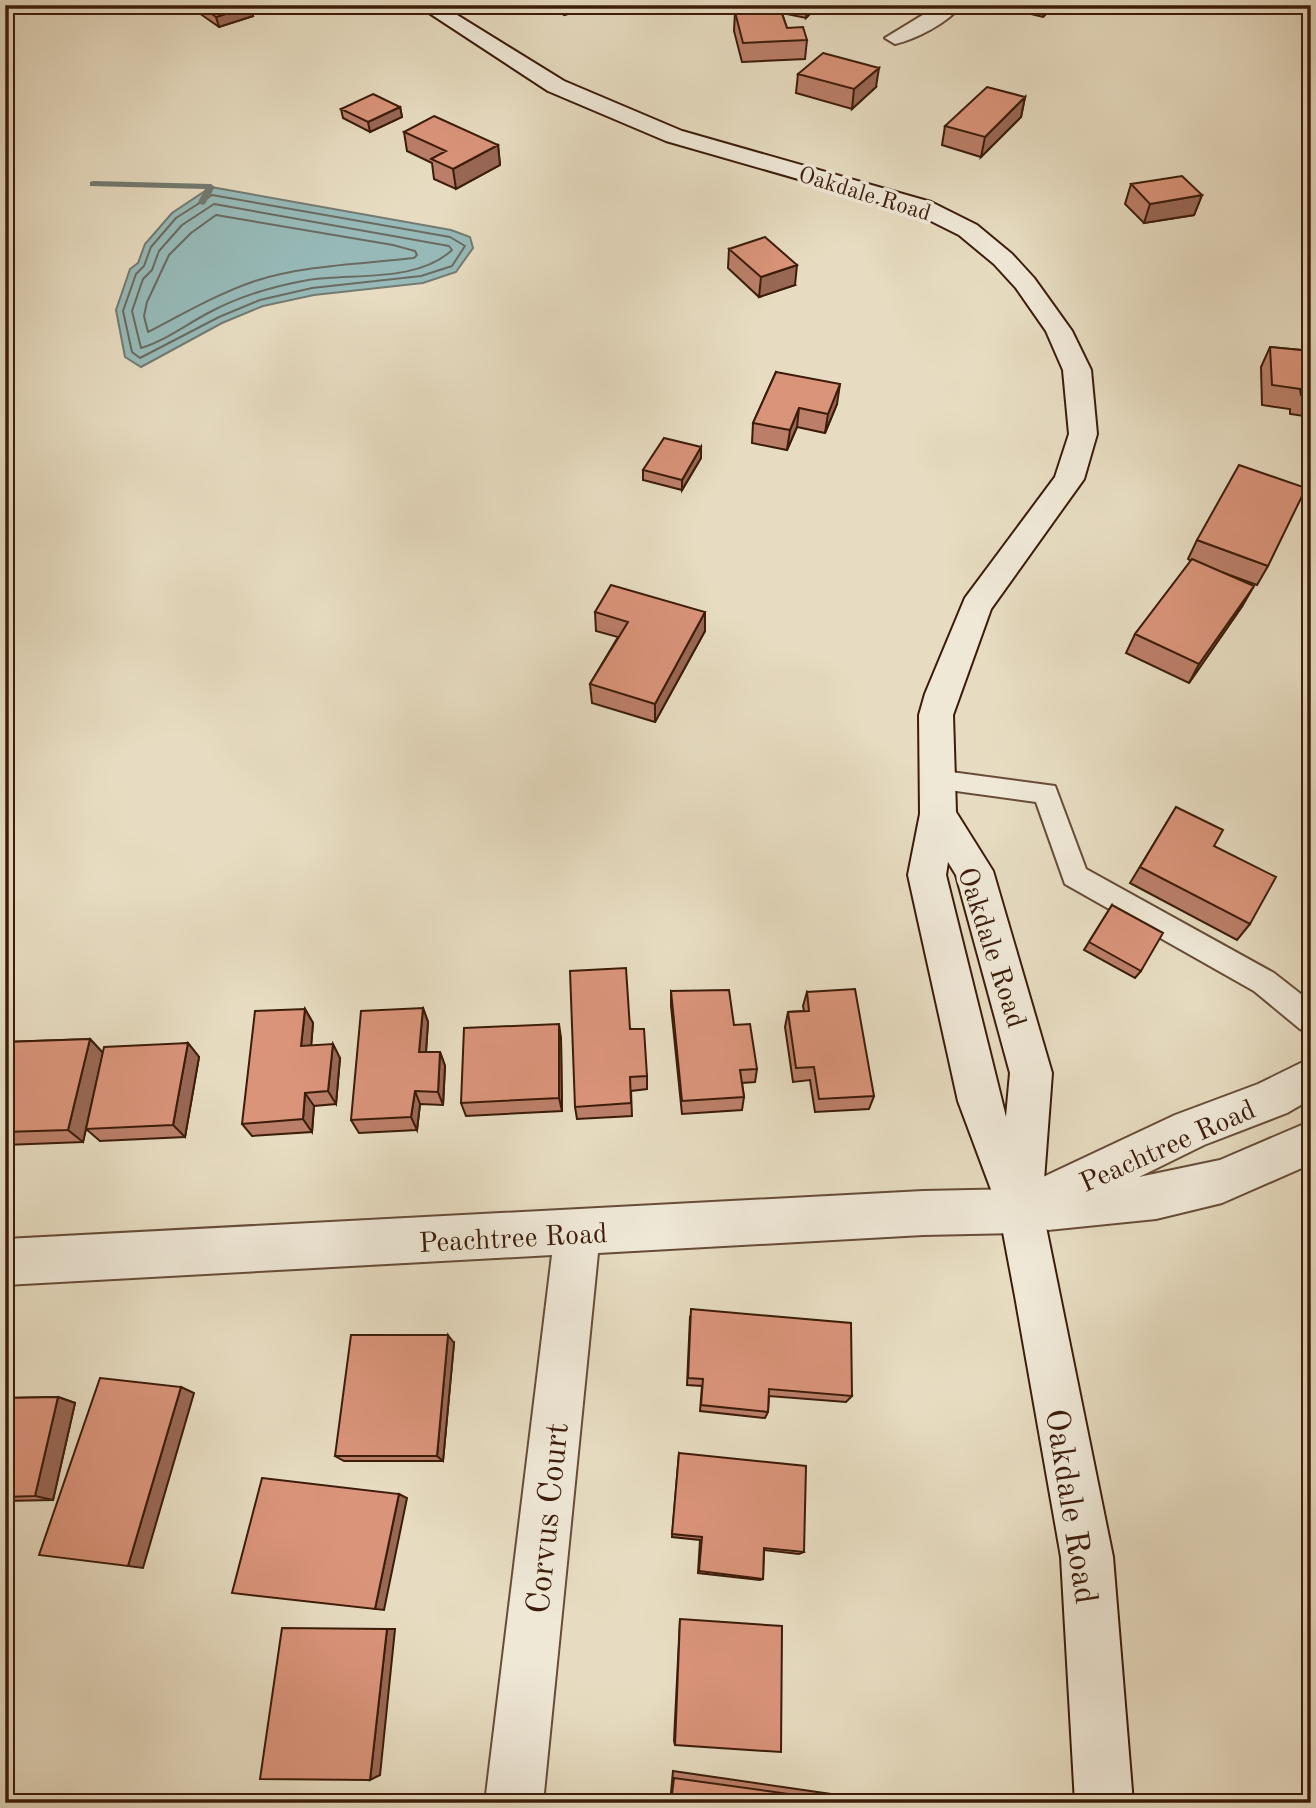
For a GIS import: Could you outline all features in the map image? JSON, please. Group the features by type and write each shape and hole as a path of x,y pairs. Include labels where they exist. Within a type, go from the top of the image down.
{"main road":[{"name":"Oakdale Road","path":"426,5 556,86 674,136 922,207 968,230 1010,267 1059,331 1077,370 1083,434 1069,479 976,606 936,715 937,797 927,875 979,1101 1021,1211 1087,1557 1104,1803"},
{"path":"895,38 930,21 952,5"},
{"name":"Oakdale Road","path":"937,797 974,871 1031,1073 1021,1211"},
{"name":"Peachtree Road","path":"1021,1211 1190,1130 1272,1100 1311,1077"},
{"name":"Peachtree Road","path":"5,1262 923,1213 1021,1211 1156,1198 1222,1181 1311,1142"},
{"name":"Corvus Court","path":"514,1803 577,1233"}],"lane":[{"path":"937,797 1046,793 1075,876 1264,982 1311,1020"}],"water":[{"path":"211,187 451,230 470,237 473,248 456,272 423,283 314,295 263,306 222,323 141,367 125,357 116,310 130,269 138,263 145,244 172,213"}],"building":[{"path":"199,5 249,5 251,6 216,17"},
{"path":"781,11 787,28 803,27 807,40 743,43 735,12"},
{"path":"823,53 879,68 854,89 798,74"},
{"path":"987,87 1025,97 985,137 945,126"},
{"path":"373,94 400,107 368,122 341,109"},
{"path":"434,116 498,145 453,169 431,159 446,151 404,132"},
{"path":"1182,176 1202,195 1150,204 1131,184"},
{"path":"765,237 797,265 761,277 729,249"},
{"path":"1270,347 1311,351 1311,396 1301,395 1300,389 1272,385"},
{"path":"776,372 840,384 828,414 799,408 790,430 753,423"},
{"path":"664,438 701,447 682,480 643,470"},
{"path":"1239,465 1306,488 1268,566 1197,540"},
{"path":"1192,559 1254,586 1199,664 1135,634"},
{"path":"611,585 705,612 655,704 590,684 628,622 595,612"},
{"path":"1176,807 1223,830 1214,846 1276,877 1250,924 1140,867"},
{"path":"1112,905 1163,933 1141,971 1089,942"},
{"path":"626,968 630,1029 644,1029 647,1076 630,1077 631,1103 575,1107 570,971"},
{"path":"855,989 874,1096 819,1099 814,1067 796,1068 788,1012 809,1011 807,992"},
{"path":"729,990 734,1025 750,1024 757,1069 740,1070 744,1097 682,1101 671,991"},
{"path":"423,1008 419,1052 440,1052 438,1092 415,1091 411,1117 351,1120 361,1011"},
{"path":"305,1009 301,1046 333,1044 328,1091 305,1093 303,1119 242,1124 255,1011"},
{"path":"559,1024 559,1098 461,1103 464,1028"},
{"path":"90,1039 68,1130 5,1132 5,1042"},
{"path":"188,1043 173,1125 86,1129 104,1047"},
{"path":"691,1309 851,1323 852,1396 769,1389 768,1412 701,1405 703,1379 688,1378"},
{"path":"351,1335 448,1335 437,1456 335,1456"},
{"path":"100,1378 181,1387 128,1566 39,1555"},
{"path":"58,1397 35,1496 5,1497 5,1398"},
{"path":"679,1453 806,1466 804,1552 764,1548 763,1579 699,1571 702,1537 672,1534"},
{"path":"262,1478 399,1494 375,1609 232,1593"},
{"path":"680,1619 782,1626 781,1752 675,1745"},
{"path":"282,1628 387,1629 370,1780 260,1779"},
{"path":"674,1778 846,1802 846,1803 671,1803"}],"waterway":[{"path":"93,184 211,187 202,202"}]}
